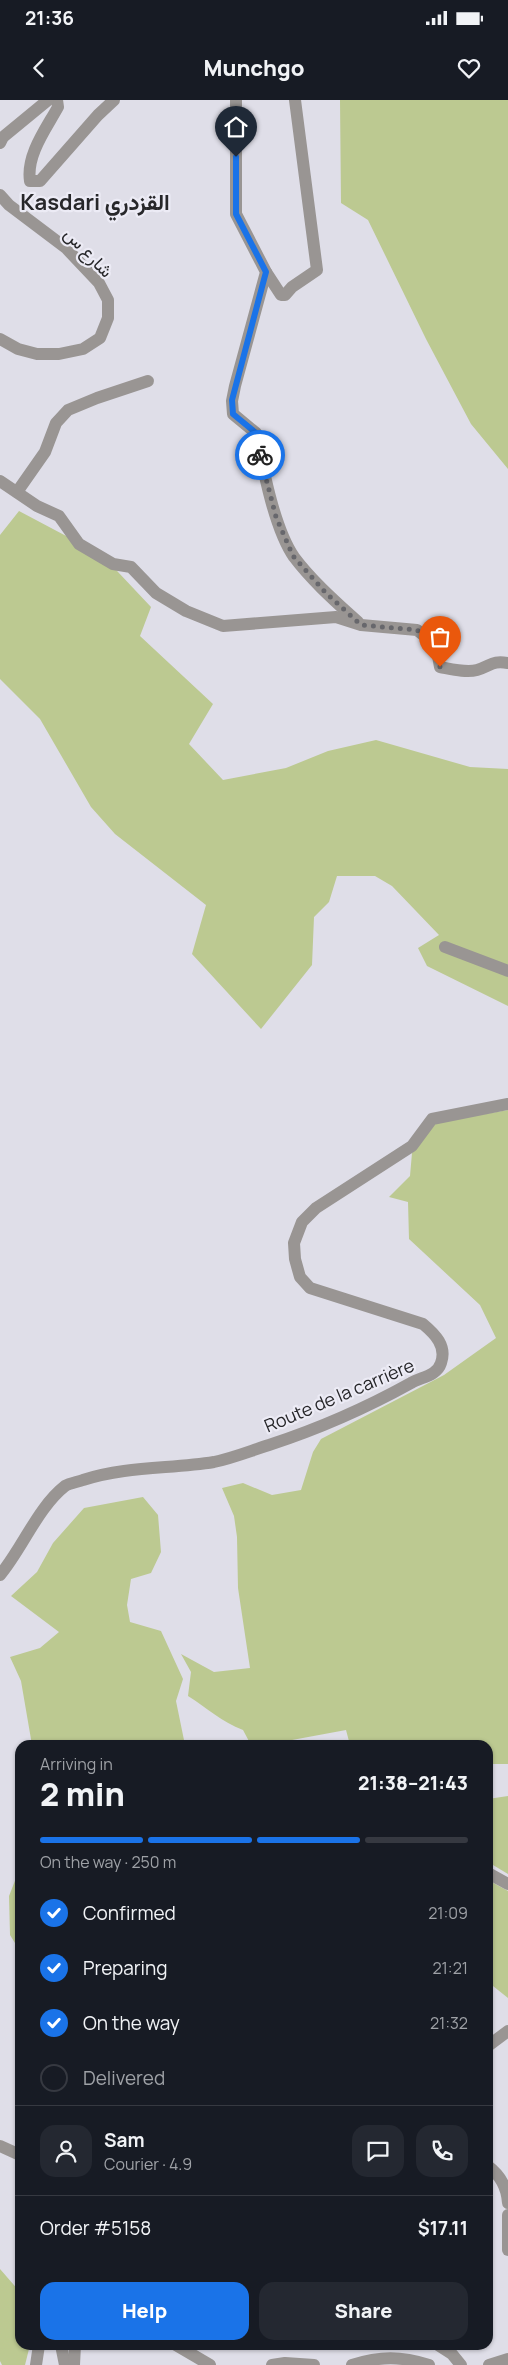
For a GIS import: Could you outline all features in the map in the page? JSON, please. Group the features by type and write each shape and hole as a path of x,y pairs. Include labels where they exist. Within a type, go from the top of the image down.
{"street":[{"path":"0,142 3,137 48,100"},
{"path":"57,100 58,107 36,147 28,169 30,181 40,181 110,103"},
{"path":"236,100 236,214 266,272 281,295 285,295 292,287 317,270 295,100"},
{"name":"شارع ﺱ","path":"0,195 8,205 66,248 98,284 108,300 108,318 100,338 83,349 59,354 37,354 18,350 0,339"},
{"path":"266,272 234,386 233,414 256,433 276,517 293,556 326,593 361,625"},
{"path":"17,492 45,452 56,423 68,410 148,381"},
{"path":"0,481 37,506 59,516 79,544 113,564 132,567 156,593 186,611 223,626 336,618 361,625 417,630 436,645 440,667 454,670 476,670 496,661 508,663"},
{"path":"445,947 508,971"},
{"name":"Route de la carrière","path":"0,1575 48,1505 66,1486 95,1476 118,1472 195,1465 230,1459 332,1421 432,1374 441,1364 442,1350 436,1335 423,1324 310,1288 300,1277 295,1259 294,1243 302,1222 316,1208 412,1146 432,1119 508,1104"},
{"path":"493,1876 508,1884"},
{"path":"493,2042 508,2031"},
{"path":"0,2146 15,2153"},
{"path":"493,2170 498,2174 507,2193 508,2203"},
{"path":"508,2215 508,2250"},
{"path":"36,2365 38,2350"},
{"path":"62,2350 65,2365"},
{"path":"74,2365 75,2350"},
{"path":"184,2350 210,2365"},
{"path":"446,2350 452,2354 461,2365"},
{"path":"352,2365 374,2358 398,2358 429,2365"},
{"path":"489,2365 508,2359"},
{"path":"272,2365 285,2363 314,2365"}],"green space":[{"path":"340,100 508,100 508,469 471,424 426,339 368,220 341,203"},
{"path":"19,511 102,555 151,607 140,636 213,704 189,744 223,780 286,768 328,751 376,740 470,767 508,769 508,1006 427,966 418,948 439,935 392,886 375,876 337,876 329,902 314,917 312,965 261,1029 192,954 206,905 115,834 91,807 40,719 0,679 0,535"},
{"path":"508,1110 508,1764 493,1764 493,1740 349,1740 346,1730 292,1740 248,1740 243,1730 221,1719 188,1696 191,1672 181,1654 214,1672 250,1668 238,1588 237,1537 234,1516 222,1488 243,1483 272,1495 301,1490 313,1452 321,1439 444,1375 496,1338 480,1305 409,1239 408,1202 389,1197 410,1176 412,1153 433,1123"},
{"path":"143,1497 158,1515 161,1552 151,1573 131,1579 127,1605 130,1622 161,1631 183,1679 176,1701 184,1740 31,1740 21,1681 10,1657 40,1648 59,1632 11,1596 37,1572 53,1543 84,1508"},
{"path":"508,1796 508,1874 493,1865 493,1798"},
{"path":"15,1881 15,1943 10,1935 9,1896"},
{"path":"493,1883 508,1891 508,1998 493,1986"},
{"path":"0,2269 15,2286 15,2350 29,2350 25,2365 2,2365 0,2361"}],"way so far":[{"path":"260,455 276,517 293,556 326,593 361,625 395,626 417,630 436,645 440,667"}],"district":[{"name":"Kasdari القزدري","path":"95,202"}],"route":[{"path":"236,157 236,214 266,272 234,386 233,414 256,433 260,455"}]}
